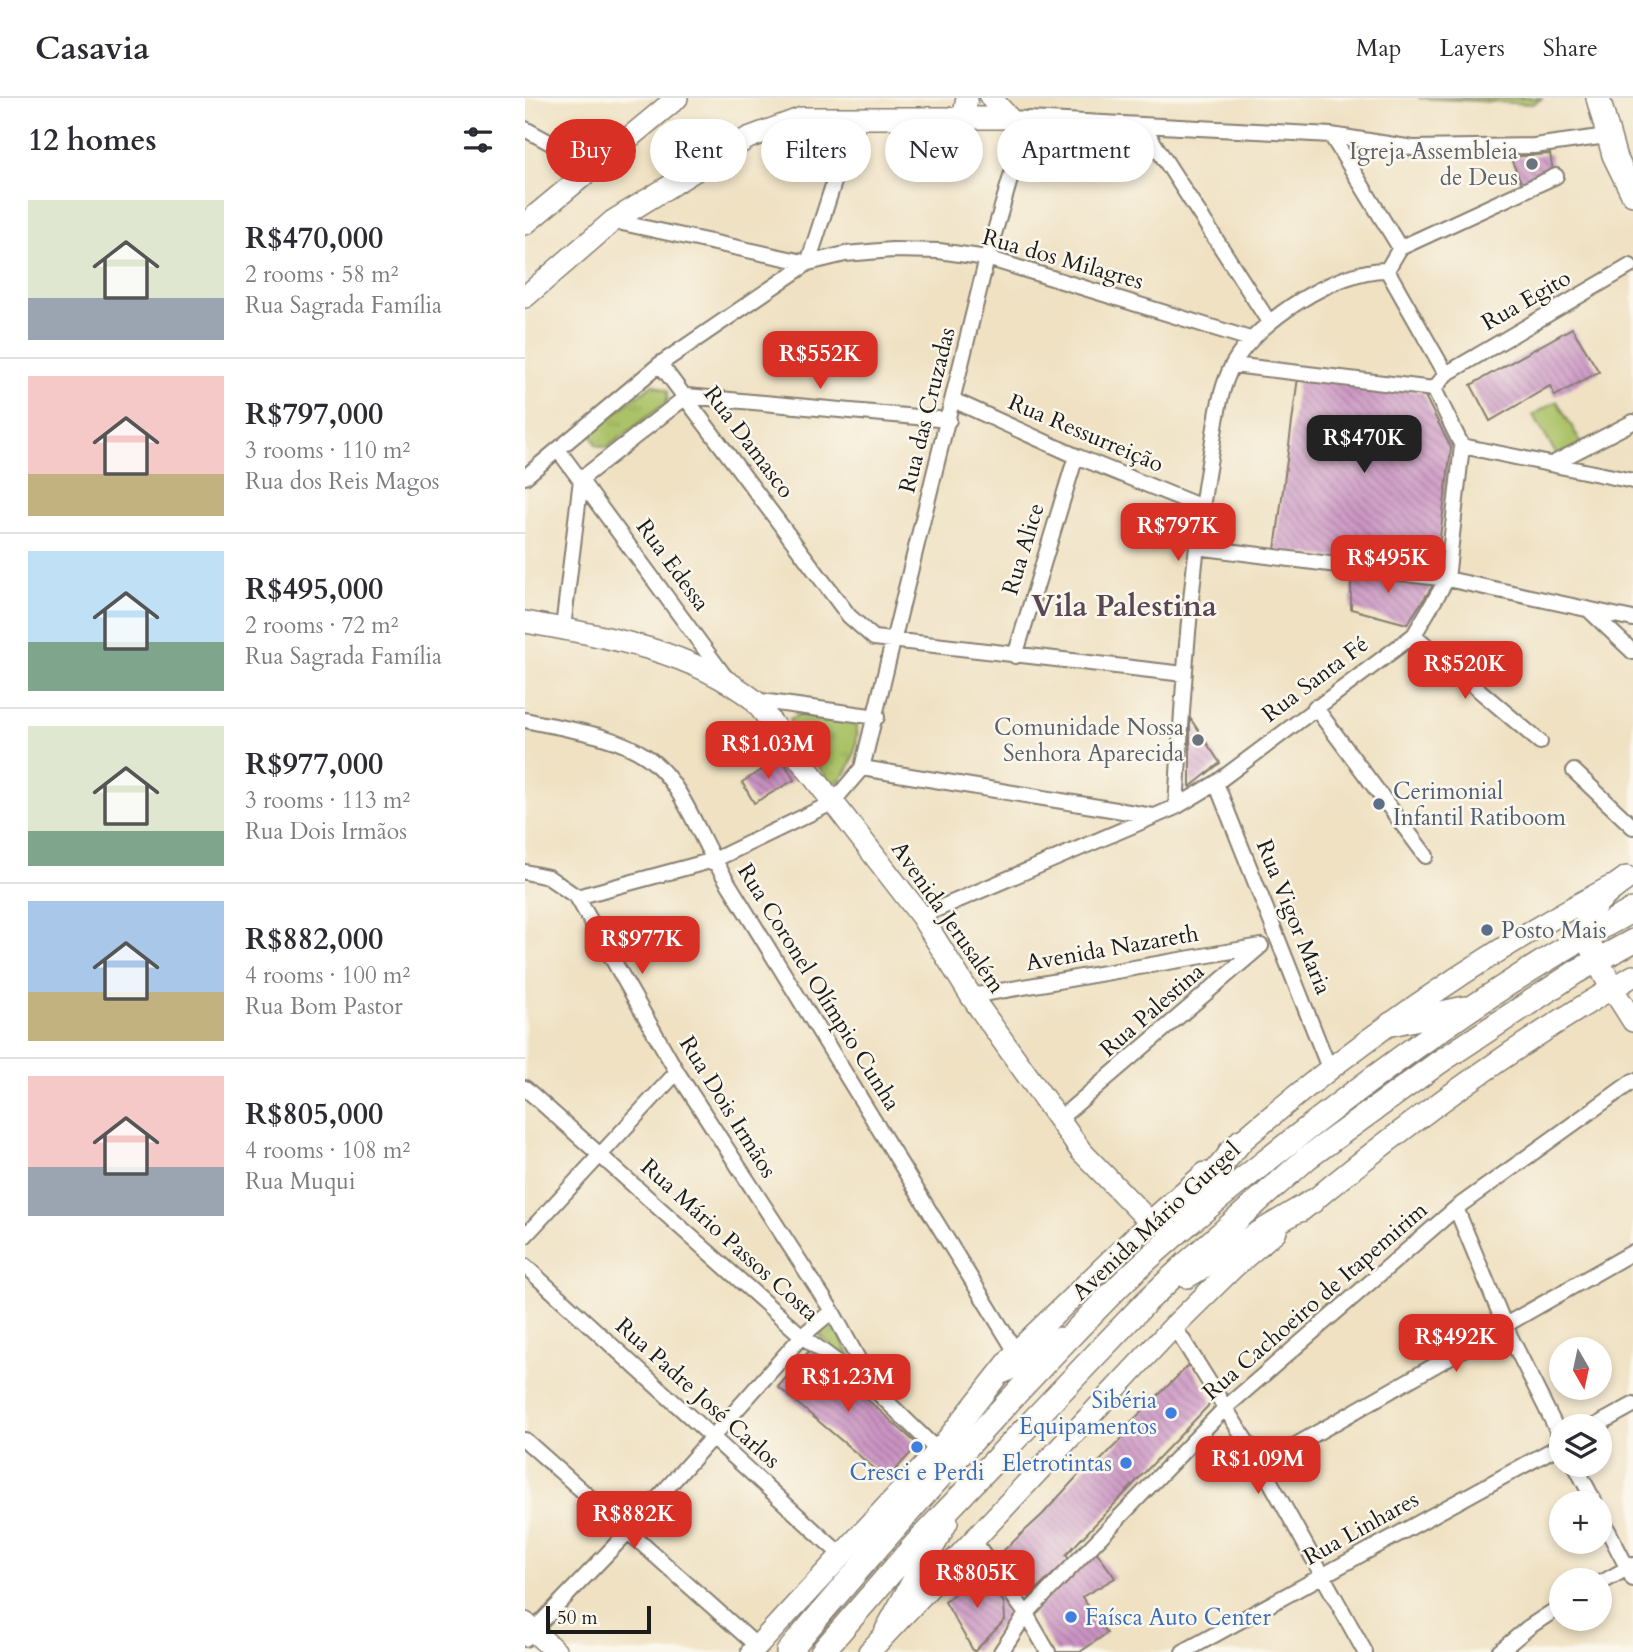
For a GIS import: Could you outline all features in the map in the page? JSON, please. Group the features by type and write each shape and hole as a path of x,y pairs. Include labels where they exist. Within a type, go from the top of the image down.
{"main road":[{"path":"525,224 677,98"},
{"path":"963,119 967,98"},
{"path":"992,98 1010,118"},
{"path":"1598,98 1607,135 1633,194"},
{"path":"525,297 613,221 748,138 802,118 929,119"},
{"path":"983,119 1010,118"},
{"name":"Avenida Jerusalém","path":"525,622 563,628 672,655 727,679 754,700 921,916 971,996 1081,1151 1150,1222"},
{"path":"1630,876 1598,898 1587,914 1587,934 1598,960 1626,987 1633,1021"},
{"name":"Avenida Mário Gurgel","path":"755,1649 938,1451 1010,1362 1150,1222 1329,1068 1546,920 1630,876"},
{"name":"Avenida Mário Gurgel","path":"788,1652 890,1531 1118,1287 1235,1185 1359,1087 1587,934 1633,910"},
{"path":"823,1652 961,1496 1146,1302 1307,1158 1438,1063 1598,960 1633,941"},
{"path":"869,1652 972,1538 1234,1266 1421,1113 1505,1055 1626,987 1633,976"},
{"path":"1391,1024 1478,1005"},
{"path":"1118,1287 1241,1142"},
{"path":"1146,1302 1313,1201"},
{"path":"1010,1362 1081,1327"},
{"path":"887,1630 961,1496"},
{"path":"528,1631 556,1652 566,1652"}],"street":[{"path":"525,477 660,363 808,263 835,178 862,117"},
{"path":"1010,118 1027,119"},
{"name":"Rua das Cruzadas","path":"832,803 862,768 877,717 891,642 950,420 987,258 1021,142 1019,128 1010,118"},
{"path":"1154,127 1331,135 1413,148 1534,146 1607,135"},
{"path":"525,129 546,140"},
{"path":"1331,135 1400,248"},
{"path":"1154,143 1269,322"},
{"path":"1176,807 1184,674 1202,507 1223,390 1233,365 1250,339 1269,322 1300,302 1353,276 1387,270 1400,248 1556,176"},
{"name":"Rua dos Milagres","path":"613,221 808,263 845,254 891,250 939,251 987,258 1250,339"},
{"name":"Rua Egito","path":"1446,374 1630,266"},
{"path":"1387,270 1446,374 1434,389"},
{"name":"Rua Damasco","path":"660,363 849,616 874,638 891,642"},
{"path":"1233,365 1434,389"},
{"path":"1434,389 1462,446 1633,481"},
{"path":"563,628 581,479 687,396 950,420"},
{"name":"Rua Ressurreição","path":"953,400 1076,456 1202,507"},
{"path":"1553,463 1633,422"},
{"name":"Rua Santa Fé","path":"921,916 1176,807 1216,783 1414,635 1447,579 1462,446"},
{"name":"Rua Edessa","path":"559,451 727,679"},
{"name":"Rua Alice","path":"1015,656 1076,456"},
{"path":"1197,547 1447,579 1633,619"},
{"path":"1589,610 1633,652"},
{"path":"1414,635 1540,741"},
{"path":"891,642 1184,674"},
{"path":"754,700 877,717"},
{"path":"1315,707 1426,856"},
{"name":"Rua Coronel Olímpio Cunha","path":"525,720 627,745 650,758 672,785 1010,1362"},
{"path":"862,768 1154,817"},
{"path":"1574,771 1633,827"},
{"name":"Rua Vigor Maria","path":"1216,783 1329,1068"},
{"path":"577,897 714,860 832,803"},
{"name":"Rua Dois Irmãos","path":"525,872 548,877 577,897 677,1072 832,1311 875,1390"},
{"name":"Rua Palestina","path":"1058,1120 1276,935"},
{"name":"Avenida Nazareth","path":"971,996 1261,946"},
{"path":"525,1236 677,1072"},
{"name":"Rua Cachoeiro de Itapemirim","path":"1001,1652 1026,1614 1224,1409 1456,1208 1633,1080"},
{"name":"Rua Mário Passos Costa","path":"525,1088 802,1336 875,1390 938,1451"},
{"path":"1456,1208 1505,1326 1549,1414"},
{"path":"1261,1465 1633,1252"},
{"name":"Rua Padre José Carlos","path":"525,1266 840,1554"},
{"path":"528,1631 627,1533 802,1336 832,1311"},
{"path":"1174,1326 1261,1465 1366,1652"},
{"path":"1612,1417 1633,1405"},
{"path":"525,1440 755,1649"},
{"name":"Rua Linhares","path":"1183,1652 1549,1452"},
{"path":"1612,1537 1631,1571 1612,1579"},
{"path":"972,1538 1026,1614 1048,1652"},
{"path":"1499,1652 1549,1614"}],"green space":[{"path":"1418,98 1543,98 1532,104"},
{"path":"653,384 668,391 667,402 607,448 596,445 590,432"},
{"path":"1557,401 1582,444 1558,457 1533,415"},
{"path":"804,712 856,720 857,737 853,757 838,781 831,784 791,729 790,719"},
{"path":"832,1319 850,1356 844,1360 817,1332"}],"building":[{"name":"Igreja Assembleia de Deus","path":"1550,154 1553,171 1523,186 1510,157"},
{"path":"1572,328 1599,372 1555,396 1550,386 1490,421 1471,385"},
{"path":"1298,377 1423,392 1451,448 1436,570 1275,550"},
{"path":"1351,570 1436,581 1407,624 1351,609"},
{"name":"Comunidade Nossa Senhora Aparecida","path":"1190,718 1220,763 1190,787"},
{"path":"782,758 794,780 754,803 742,782"},
{"path":"811,1349 918,1445 887,1479 778,1387"},
{"path":"1190,1364 1211,1398 1210,1404 1066,1555 1069,1559 1029,1597 1002,1552 1043,1514 1091,1461 1095,1466 1134,1426 1131,1422"},
{"path":"1096,1551 1115,1578 1082,1597 1107,1633 1080,1652 1056,1652 1033,1613"},
{"path":"976,1573 987,1576 1004,1603 1005,1620 974,1652 945,1602"}],"place":[{"name":"Igreja Assembleia de Deus","path":"1532,164"},
{"name":"Comunidade Nossa Senhora Aparecida","path":"1198,740"},
{"name":"Cerimonial Infantil Ratiboom","path":"1379,804"},
{"name":"Posto Mais","path":"1487,930"},
{"name":"Sibéria Equipamentos","path":"1171,1413"},
{"name":"Cresci e Perdi","path":"917,1447"},
{"name":"Eletrotintas","path":"1126,1463"},
{"name":"Faísca Auto Center","path":"1071,1617"}],"district":[{"name":"Vila Palestina","path":"1124,606"}]}
